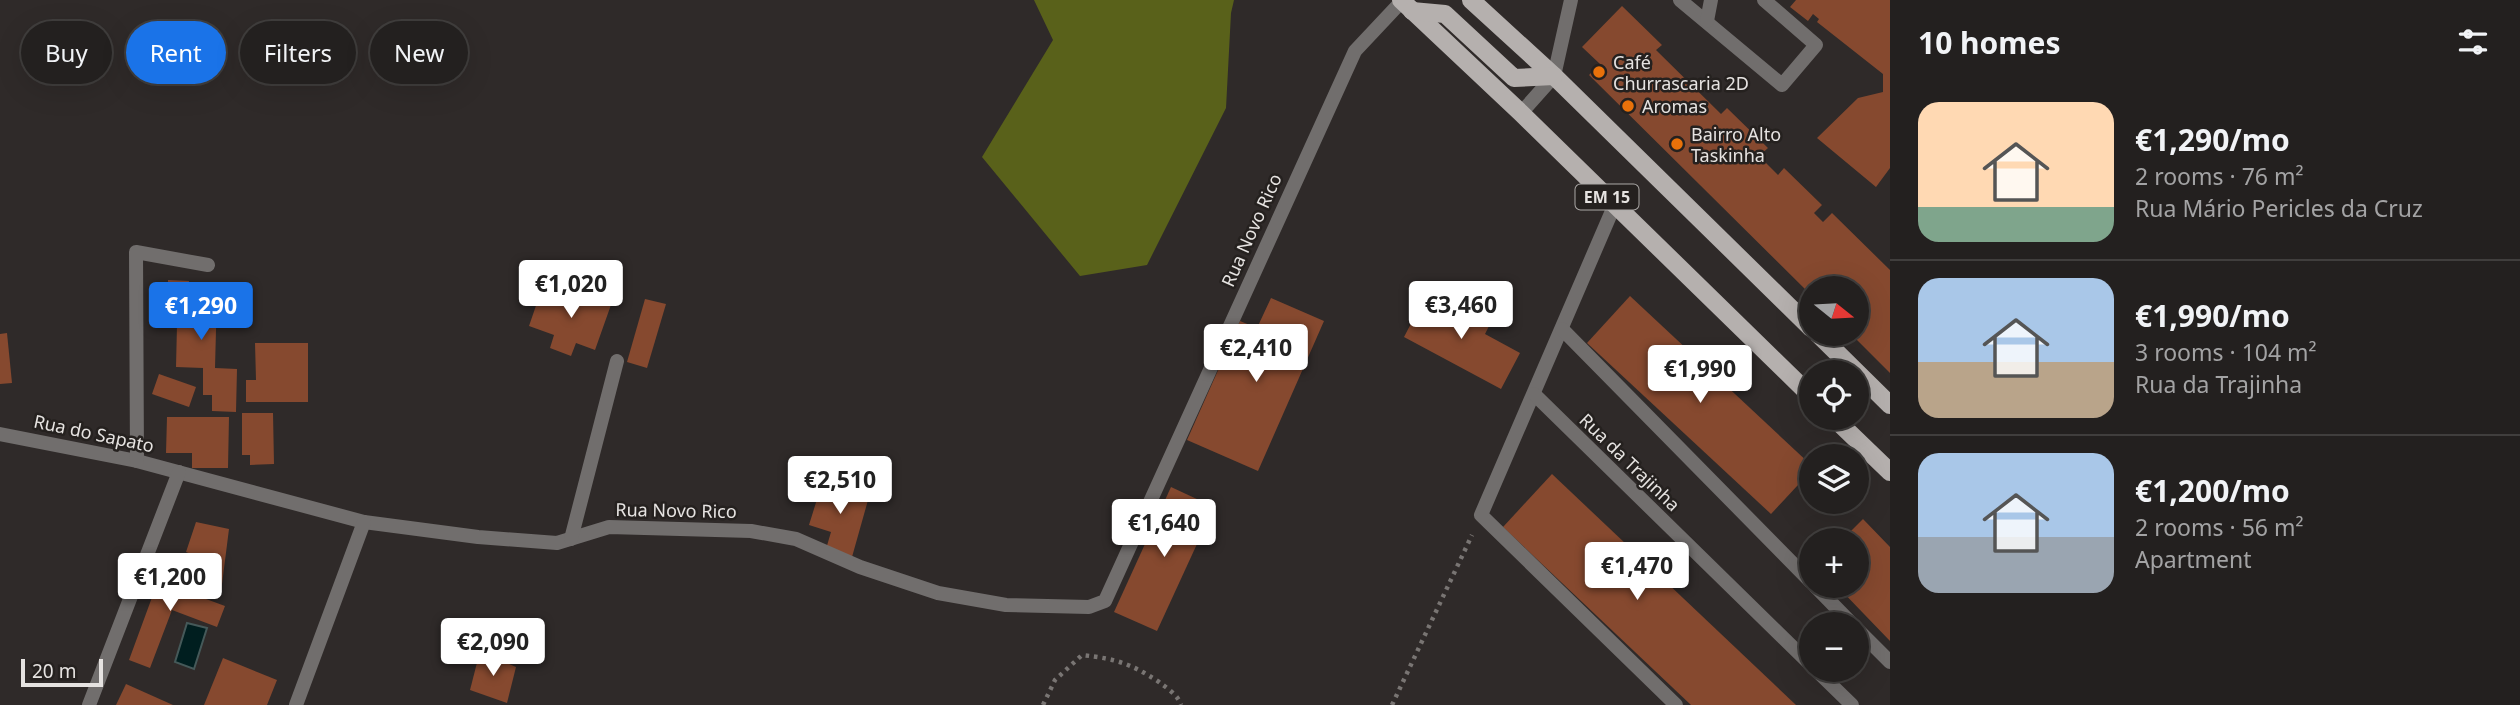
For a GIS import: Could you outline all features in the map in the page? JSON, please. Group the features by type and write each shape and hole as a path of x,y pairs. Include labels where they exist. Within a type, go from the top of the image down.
{"main road":[{"name":"EM 15","path":"1471,0 1554,76 1799,316"},
{"name":"EM 15","path":"1405,4 1521,113 1799,384"},
{"path":"1405,4 1445,14 1514,78 1554,76"},
{"path":"1830,346 1890,405"},
{"path":"1846,430 1890,472"}],"street":[{"path":"1521,113 1554,76 1570,0"},
{"path":"1680,0 1782,85 1816,45 1765,0"},
{"path":"1707,21 1712,0"},
{"name":"Rua Novo Rico","path":"179,472 364,522 478,537 557,543 609,527 751,531 796,539 860,566 938,593 1006,605 1089,607 1105,601 1355,51 1405,4"},
{"path":"1615,204 1482,515 1676,705"},
{"path":"137,461 136,252 208,265"},
{"path":"1562,329 1799,570"},
{"path":"571,539 617,360"},
{"name":"Rua da Trajinha","path":"1534,394 1799,653"},
{"name":"Rua do Sapato","path":"0,434 179,472"},
{"path":"89,705 179,472"},
{"path":"296,705 364,522"},
{"path":"1827,598 1840,612"},
{"path":"1869,641 1890,662"},
{"path":"1828,682 1852,705"}],"path":[{"path":"1392,705 1482,515"},
{"path":"1043,705 1055,680 1082,655 1110,658 1134,666 1168,688 1181,701 1181,705"}],"green space":[{"path":"1034,0 1234,0 1226,108 1147,265 1080,276 982,157 1053,40"}],"water":[{"path":"187,623 207,628 194,669 175,662"}],"building":[{"path":"1796,0 1890,0 1890,168 1876,187 1817,138 1858,98 1883,92 1883,74 1817,22 1819,19 1813,14 1808,21 1790,7"},
{"path":"1622,6 1662,45 1656,50 1721,114 1727,108 1768,148 1759,156 1778,175 1784,168 1822,205 1814,213 1823,222 1832,213 1890,270 1890,373 1863,346 1869,346 1869,276 1799,276 1799,283 1589,75 1600,64 1582,47"},
{"path":"168,280 189,281 188,291 217,292 215,368 237,369 236,412 212,411 212,395 203,395 203,368 176,367 177,325 167,324"},
{"path":"1429,289 1444,297 1440,305 1470,321 1473,315 1490,324 1485,334 1520,353 1501,389 1404,337"},
{"path":"541,291 577,303 581,291 612,302 595,350 576,343 571,356 550,348 554,335 529,326"},
{"path":"1630,296 1799,454 1799,484 1771,514 1587,343"},
{"path":"1271,298 1324,321 1258,471 1187,440 1240,321 1257,328"},
{"path":"645,299 666,304 647,368 627,362"},
{"path":"7,333 12,383 0,384 0,334"},
{"path":"255,343 308,343 308,402 246,402 246,380 256,380"},
{"path":"159,374 196,387 189,407 152,394"},
{"path":"242,413 273,413 274,464 250,465 250,455 242,455"},
{"path":"167,417 229,417 228,468 192,468 192,453 166,453"},
{"path":"1552,474 1796,705 1691,705 1503,527"},
{"path":"823,480 870,493 852,557 826,549 831,532 809,525"},
{"path":"1171,487 1214,507 1157,631 1114,612"},
{"path":"1863,519 1890,547 1890,641 1869,619 1869,612 1862,612 1849,598 1869,598 1869,528 1854,528"},
{"path":"196,522 229,529 221,592 194,583 200,558 186,552"},
{"path":"165,562 187,570 179,589 225,606 217,627 172,610 150,668 129,660"},
{"path":"480,651 516,667 507,703 470,690"},
{"path":"223,658 277,680 267,705 204,705"},
{"path":"126,684 173,705 116,705"}],"place":[{"name":"Café Churrascaria 2D","path":"1599,72"},
{"name":"Aromas","path":"1628,106"},
{"name":"Bairro Alto Taskinha","path":"1677,144"}]}
